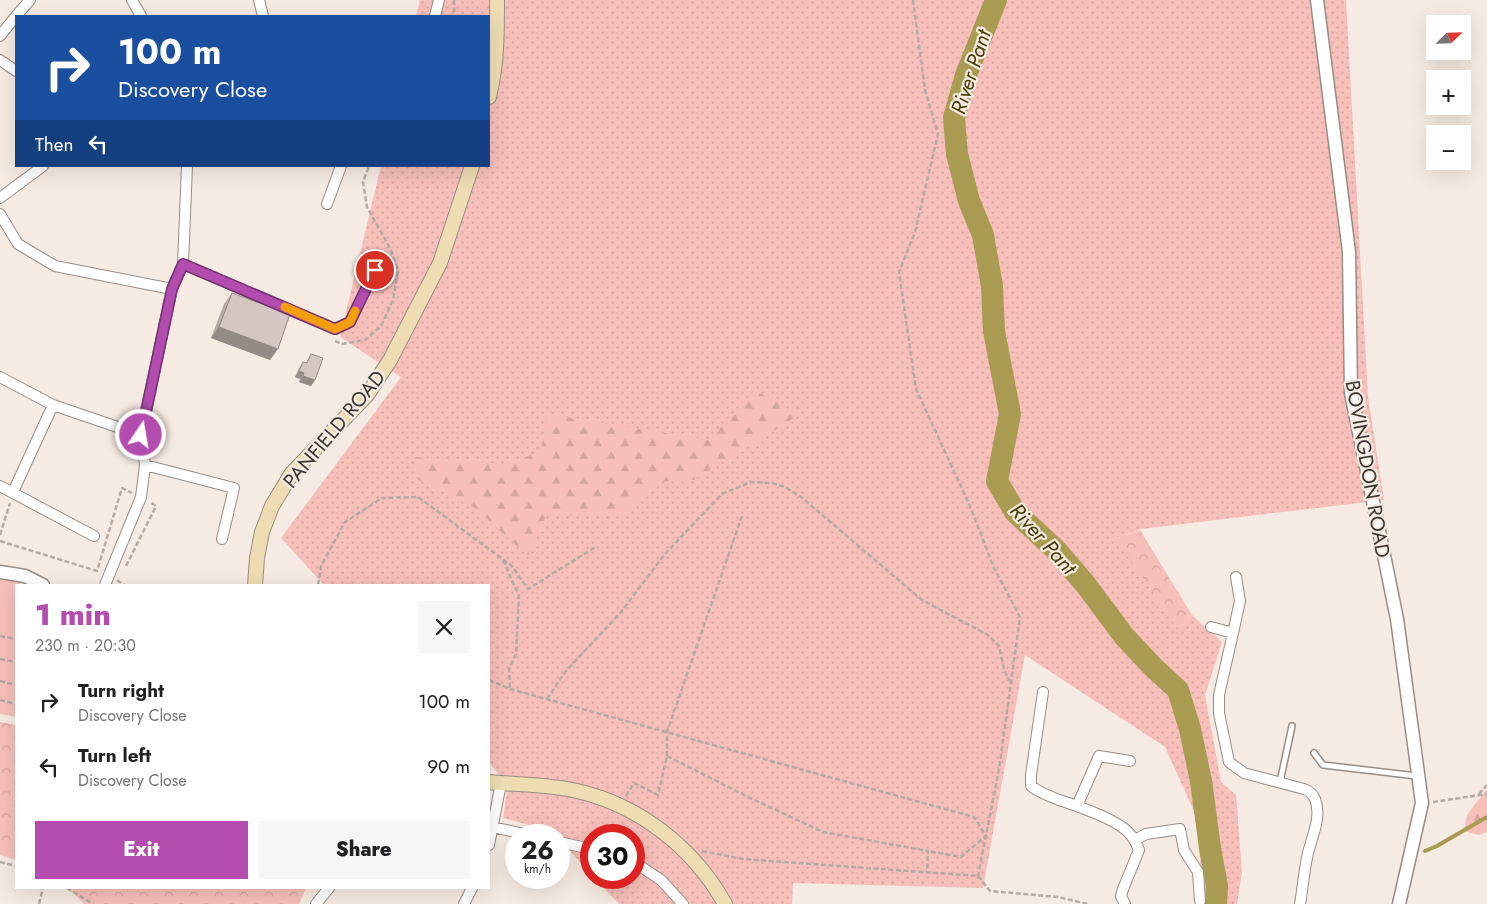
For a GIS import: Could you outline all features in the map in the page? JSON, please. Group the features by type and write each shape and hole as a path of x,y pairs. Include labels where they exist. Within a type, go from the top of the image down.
{"main road":[{"path":"490,92 497,40 497,0"},
{"name":"PANFIELD ROAD","path":"256,584 262,532 272,506 292,473 367,395 390,360 440,264 472,167"},
{"path":"495,782 576,790 601,797 630,810 680,846 716,888 725,904"}],"street":[{"path":"17,15 30,0"},
{"path":"132,0 140,15"},
{"path":"259,0 263,15"},
{"path":"435,15 439,0"},
{"name":"BOVINGDON ROAD","path":"1317,0 1348,252 1351,393 1397,619 1422,803 1399,904"},
{"path":"0,36 15,17"},
{"path":"0,60 15,70"},
{"path":"0,198 42,167"},
{"path":"105,584 141,497 145,464 141,435 172,289 183,264 188,167"},
{"path":"327,204 341,167"},
{"path":"0,214 18,244 55,266 172,289"},
{"path":"183,264 335,329 350,322 375,270"},
{"path":"0,377 53,405 141,435"},
{"path":"13,492 53,405"},
{"path":"145,464 234,488 222,539"},
{"path":"0,486 94,536"},
{"path":"0,572 25,576 42,584"},
{"path":"1236,577 1240,601 1219,695 1219,713 1229,762 1244,773 1304,789 1315,798 1317,809 1314,832 1308,854 1300,904"},
{"path":"1211,627 1233,633"},
{"path":"1043,692 1031,775 1032,786 1037,791 1077,806 1121,826 1135,840 1138,850 1121,896 1125,904"},
{"path":"1077,806 1099,756 1130,761"},
{"path":"490,840 493,827 495,782"},
{"path":"493,827 505,830"},
{"path":"1135,840 1146,834 1180,829 1184,850 1198,872 1200,901"},
{"path":"645,869 661,880 683,904"},
{"path":"316,904 328,889"},
{"path":"464,904 472,889"}],"lane":[{"path":"1280,782 1292,726"},
{"path":"1314,753 1323,765 1418,776"}],"path":[{"path":"454,0 454,15"},
{"path":"913,0 924,90 938,134 915,232 899,272 916,389 970,506 994,568 1020,616 999,769 978,876"},
{"path":"333,340 342,344 365,340 381,326 393,300 398,272 392,250 367,207 363,182 369,167"},
{"path":"547,699 565,672 621,612 665,554 722,494 751,482 772,483 785,487 801,497 922,600 988,635 999,646 1004,669 1010,682"},
{"path":"0,535 13,492"},
{"path":"318,584 321,566 345,522 382,498 418,497 512,566 528,588 597,546"},
{"path":"619,805 634,783 658,795 668,756 667,732 742,516"},
{"path":"502,559 519,596 516,654 509,669 510,689"},
{"path":"0,636 15,639"},
{"path":"0,659 15,662"},
{"path":"490,680 510,689 974,817 986,836"},
{"path":"0,681 15,685"},
{"path":"0,700 15,704"},
{"path":"668,756 746,796 823,832 962,857 986,836"},
{"path":"1478,795 1487,785"},
{"path":"1422,803 1487,794"},
{"path":"680,846 743,859 978,876 990,891 1058,897 1088,904"},
{"path":"927,872 928,851"},
{"path":"0,862 15,866"},
{"path":"40,904 43,889"},
{"path":"69,889 93,904"}],"green space":[{"path":"420,0 1346,0 1368,397 1384,500 1141,529 1116,538 1178,628 1192,615 1222,642 1205,695 1221,782 1236,795 1242,872 1237,904 1203,904 1197,818 1165,747 1025,655 983,888 793,883 792,904 619,904 605,889 645,889 645,824 580,824 580,862 570,851 570,824 525,824 503,818 507,790 513,790 490,764 490,584 323,584 281,538 401,377 340,337 381,167 490,167 490,15 416,15"},
{"path":"755,390 799,415 694,480 660,482 626,513 583,516 547,514 528,556 475,508 417,479 415,457 502,464 541,452 547,414 708,440"},
{"path":"1140,530 1192,615 1178,628 1115,538"},
{"path":"0,579 11,579 22,584 15,584 15,717 0,714"},
{"path":"0,722 15,725 15,860 0,855"},
{"path":"1487,789 1487,832 1479,835 1464,831 1467,815"},
{"path":"69,889 306,889 299,904 84,904"}],"building":[{"path":"232,293 290,314 278,349 219,327"},
{"path":"311,354 323,358 315,380 303,376 304,373 299,371 303,362 307,363"}],"waterway":[{"name":"River Pant","path":"996,0 966,75 954,118 957,154 969,201 983,235 992,286 994,331 1010,414 997,481 1015,512 1056,550 1086,585 1124,636 1178,690 1190,729 1201,781 1217,886 1216,904"},
{"path":"1425,851 1487,817"}],"slow traffic":[{"path":"285,307 335,329 350,322 355,311"}],"route":[{"path":"141,435 172,289 183,264 335,329 350,322 375,270"}]}
